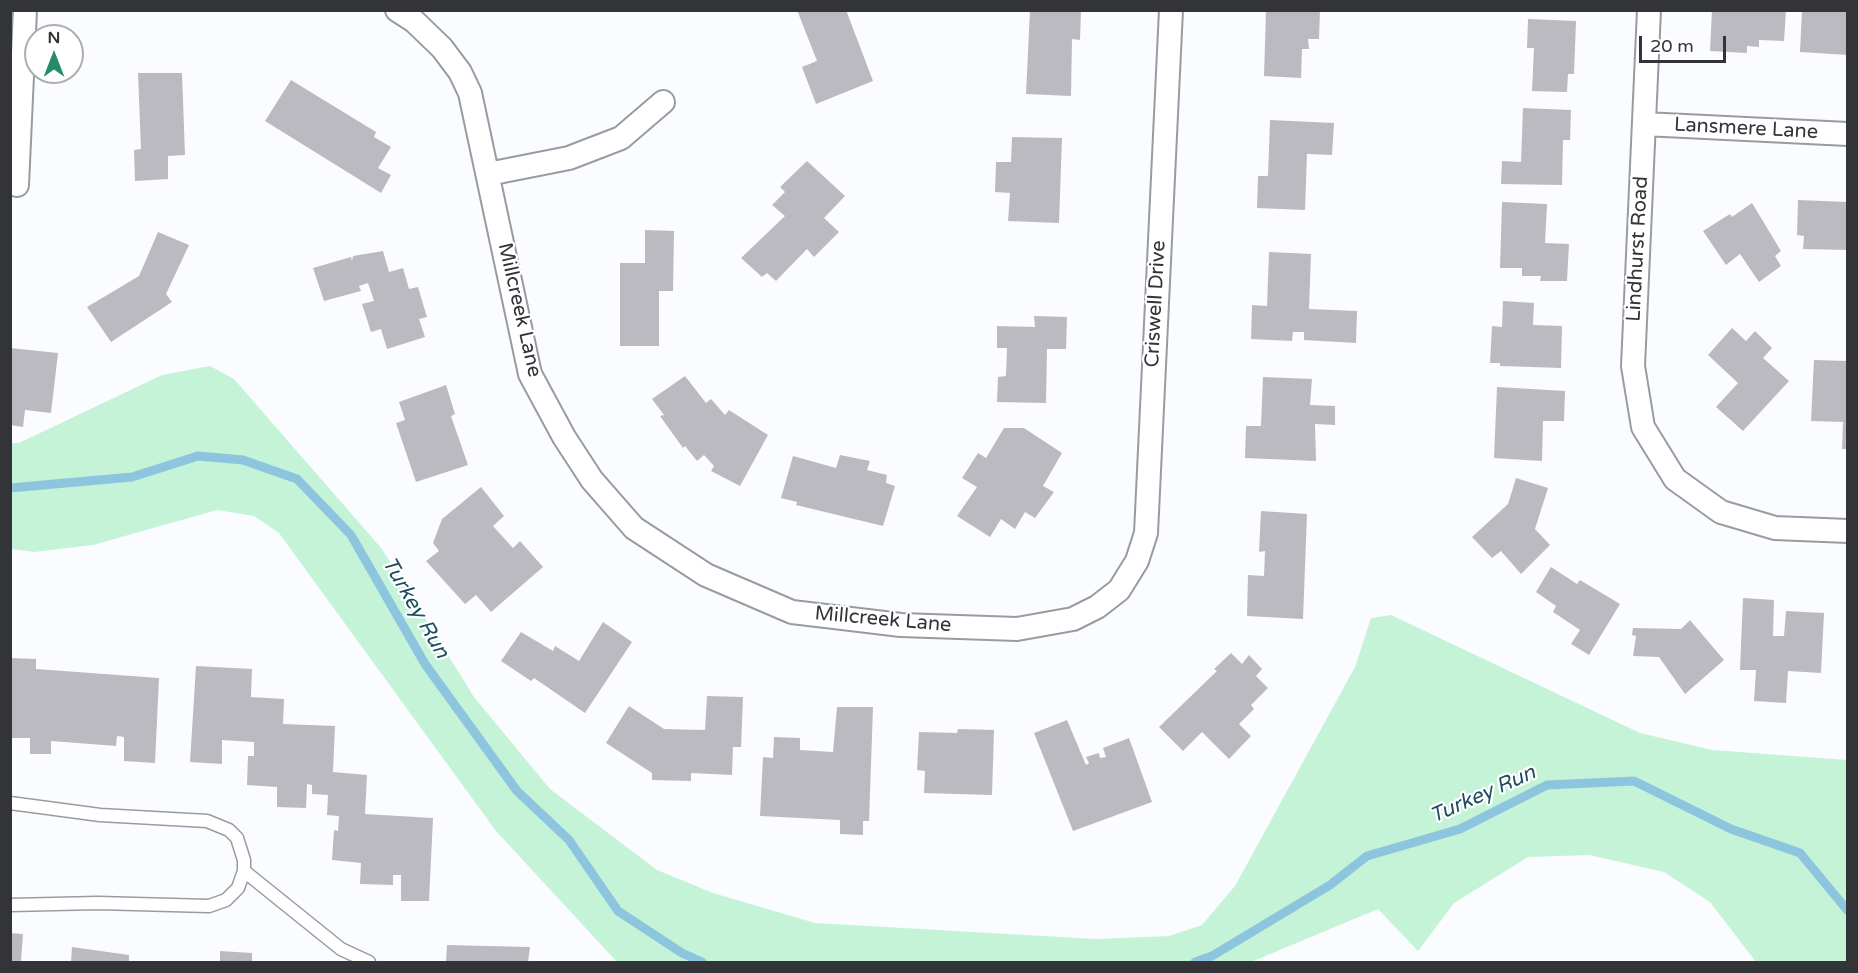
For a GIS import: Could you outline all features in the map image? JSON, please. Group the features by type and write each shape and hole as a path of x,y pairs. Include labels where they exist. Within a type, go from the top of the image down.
{"street":[{"path":"17,185 25,10"},
{"name":"Millcreek Lane","path":"397,10 414,21 442,48 460,72 470,93 530,374 564,437 592,480 634,528 706,575 792,612 902,625 1017,629 1073,620 1097,607 1119,590"},
{"name":"Criswell Drive","path":"1119,590 1137,561 1146,533 1171,10"},
{"name":"Lindhurst Road","path":"1649,10 1633,366 1643,427 1675,479 1721,512 1775,528 1848,531"},
{"path":"488,174 569,158 621,138 663,102"},
{"name":"Lansmere Lane","path":"1644,124 1848,134"}],"lane":[{"path":"10,803 89,814 207,821 218,824 237,838 242,848 244,872 238,888 226,900 209,906 98,903 10,905"},
{"path":"244,872 341,949 369,963"}],"green space":[{"path":"210,366 234,379 382,549 474,697 550,789 657,870 713,893 815,923 1096,939 1169,936 1202,925 1235,886 1355,667 1371,618 1391,615 1640,733 1712,750 1847,760 1847,962 1756,962 1710,902 1664,872 1589,855 1528,857 1454,903 1418,951 1378,909 1251,962 617,962 496,831 279,533 254,516 217,510 93,545 34,552 11,549 11,443 19,443 162,375"}],"building":[{"path":"797,10 846,10 873,81 816,104 802,67 817,61"},
{"path":"1030,10 1081,10 1080,40 1072,39 1071,96 1026,94"},
{"path":"1266,10 1320,10 1319,39 1308,39 1309,49 1302,49 1301,78 1264,76"},
{"path":"1712,10 1786,10 1784,41 1759,40 1759,47 1747,46 1747,53 1710,51"},
{"path":"1802,10 1848,12 1848,55 1800,52"},
{"path":"1528,19 1576,21 1574,74 1568,74 1567,92 1532,91 1534,48 1527,48"},
{"path":"138,73 182,73 185,155 168,156 168,179 135,181 134,150 141,149"},
{"path":"291,80 376,132 374,137 391,147 378,168 391,175 381,193 265,121"},
{"path":"1523,108 1571,110 1570,140 1563,140 1562,185 1501,184 1502,161 1521,162"},
{"path":"1270,120 1334,123 1332,155 1307,154 1305,210 1257,208 1258,176 1268,176"},
{"path":"1012,137 1062,138 1059,223 1008,221 1010,193 995,192 996,162 1011,162"},
{"path":"807,161 845,196 824,218 839,232 814,257 807,249 776,281 767,273 762,277 741,258 785,216 772,205 785,192 780,187"},
{"path":"1798,200 1848,202 1848,250 1803,249 1804,236 1797,235"},
{"path":"1502,202 1547,204 1545,243 1569,244 1567,281 1540,281 1541,276 1522,276 1522,268 1500,268"},
{"path":"1752,203 1781,251 1775,256 1781,266 1759,282 1740,254 1726,265 1703,231 1730,214 1732,217"},
{"path":"645,230 674,231 673,291 659,291 659,346 620,346 620,263 645,263"},
{"path":"158,232 189,245 166,294 172,302 111,342 87,307 139,276"},
{"path":"383,251 389,272 403,268 409,289 418,287 427,317 419,319 425,337 387,349 381,329 371,332 362,304 374,301 368,283 359,286 361,291 324,301 313,268 351,257 352,261 353,256"},
{"path":"1269,252 1311,254 1309,309 1357,311 1356,343 1304,340 1304,332 1293,332 1292,341 1251,339 1252,305 1267,306"},
{"path":"1503,301 1534,303 1533,325 1562,326 1561,368 1500,366 1500,363 1490,363 1492,326 1502,327"},
{"path":"1034,316 1067,317 1066,349 1047,349 1046,403 997,402 998,377 1006,376 1007,348 997,348 997,326 1035,327"},
{"path":"1732,328 1746,341 1755,331 1772,348 1763,358 1789,381 1743,431 1716,407 1738,383 1708,355"},
{"path":"10,348 58,353 51,413 25,410 23,427 10,425"},
{"path":"1814,360 1848,361 1848,449 1842,449 1843,422 1811,421"},
{"path":"685,376 706,403 711,399 725,415 729,410 768,435 740,486 711,471 714,466 704,455 697,461 685,446 683,448 660,416 664,415 652,399"},
{"path":"1263,377 1312,379 1310,405 1335,406 1335,425 1315,424 1316,461 1245,458 1246,426 1261,426"},
{"path":"446,385 455,414 451,416 468,465 416,482 396,423 405,420 399,402"},
{"path":"1497,387 1565,391 1564,421 1543,421 1542,461 1494,458"},
{"path":"1004,428 1024,428 1062,453 1043,486 1054,492 1035,518 1025,512 1015,529 1001,519 990,537 957,516 977,487 962,478 978,453 986,458"},
{"path":"840,455 870,461 867,470 887,475 886,483 895,486 883,526 796,505 797,502 781,498 793,456 836,468"},
{"path":"1516,478 1548,488 1535,529 1550,545 1521,574 1501,551 1492,558 1472,537 1508,504"},
{"path":"481,487 504,516 493,526 513,548 520,541 543,567 491,612 476,595 465,604 426,561 439,551 433,543 442,519"},
{"path":"1261,511 1307,514 1303,619 1247,616 1248,575 1264,576 1265,551 1259,552"},
{"path":"1551,567 1577,584 1580,580 1620,604 1589,655 1571,644 1580,630 1553,612 1556,606 1536,592"},
{"path":"1743,598 1774,600 1773,636 1784,636 1786,611 1824,613 1821,673 1788,671 1786,703 1754,701 1756,670 1740,670"},
{"path":"1690,620 1724,660 1685,694 1659,657 1633,656 1636,636 1632,635 1633,628 1681,629"},
{"path":"603,622 632,642 585,713 534,678 531,681 501,661 521,632 553,651 555,646 579,661"},
{"path":"1231,653 1242,664 1249,655 1262,669 1256,676 1268,688 1251,705 1254,709 1239,724 1251,736 1229,759 1202,732 1183,751 1159,727 1217,671 1214,669"},
{"path":"10,658 36,659 36,669 159,678 155,763 124,761 124,737 117,736 116,746 51,741 51,754 30,754 30,738 10,738"},
{"path":"196,666 252,669 251,697 284,699 283,724 335,726 333,772 367,775 365,814 433,818 429,901 401,901 401,875 393,875 393,885 360,884 361,863 332,860 334,830 338,831 339,816 327,815 328,795 312,794 312,785 307,784 306,808 277,807 277,787 247,785 248,756 254,756 254,742 222,740 222,764 190,762"},
{"path":"707,696 743,697 741,747 733,747 732,775 691,773 691,781 652,780 652,773 606,743 629,706 664,729 705,730"},
{"path":"837,707 873,707 869,821 863,821 863,835 840,834 840,820 760,816 763,757 773,758 774,737 800,738 800,750 833,752"},
{"path":"1067,720 1086,765 1089,763 1086,757 1099,753 1100,758 1106,757 1103,748 1129,738 1152,802 1073,831 1034,733"},
{"path":"958,729 994,730 992,795 924,793 925,771 917,770 919,732 957,733"},
{"path":"10,933 23,934 21,962 10,962"},
{"path":"447,945 530,947 528,962 446,962"},
{"path":"72,947 129,955 129,962 71,962"},
{"path":"220,951 252,953 252,962 220,962"}],"waterway":[{"name":"Turkey Run","path":"10,488 132,477 198,456 243,460 297,479 351,535 425,664 517,791 569,840 618,911 682,953 702,962"},
{"name":"Turkey Run","path":"1195,962 1212,956 1330,885 1367,856 1460,829 1547,785 1634,781 1731,829 1800,853 1848,911"}]}
